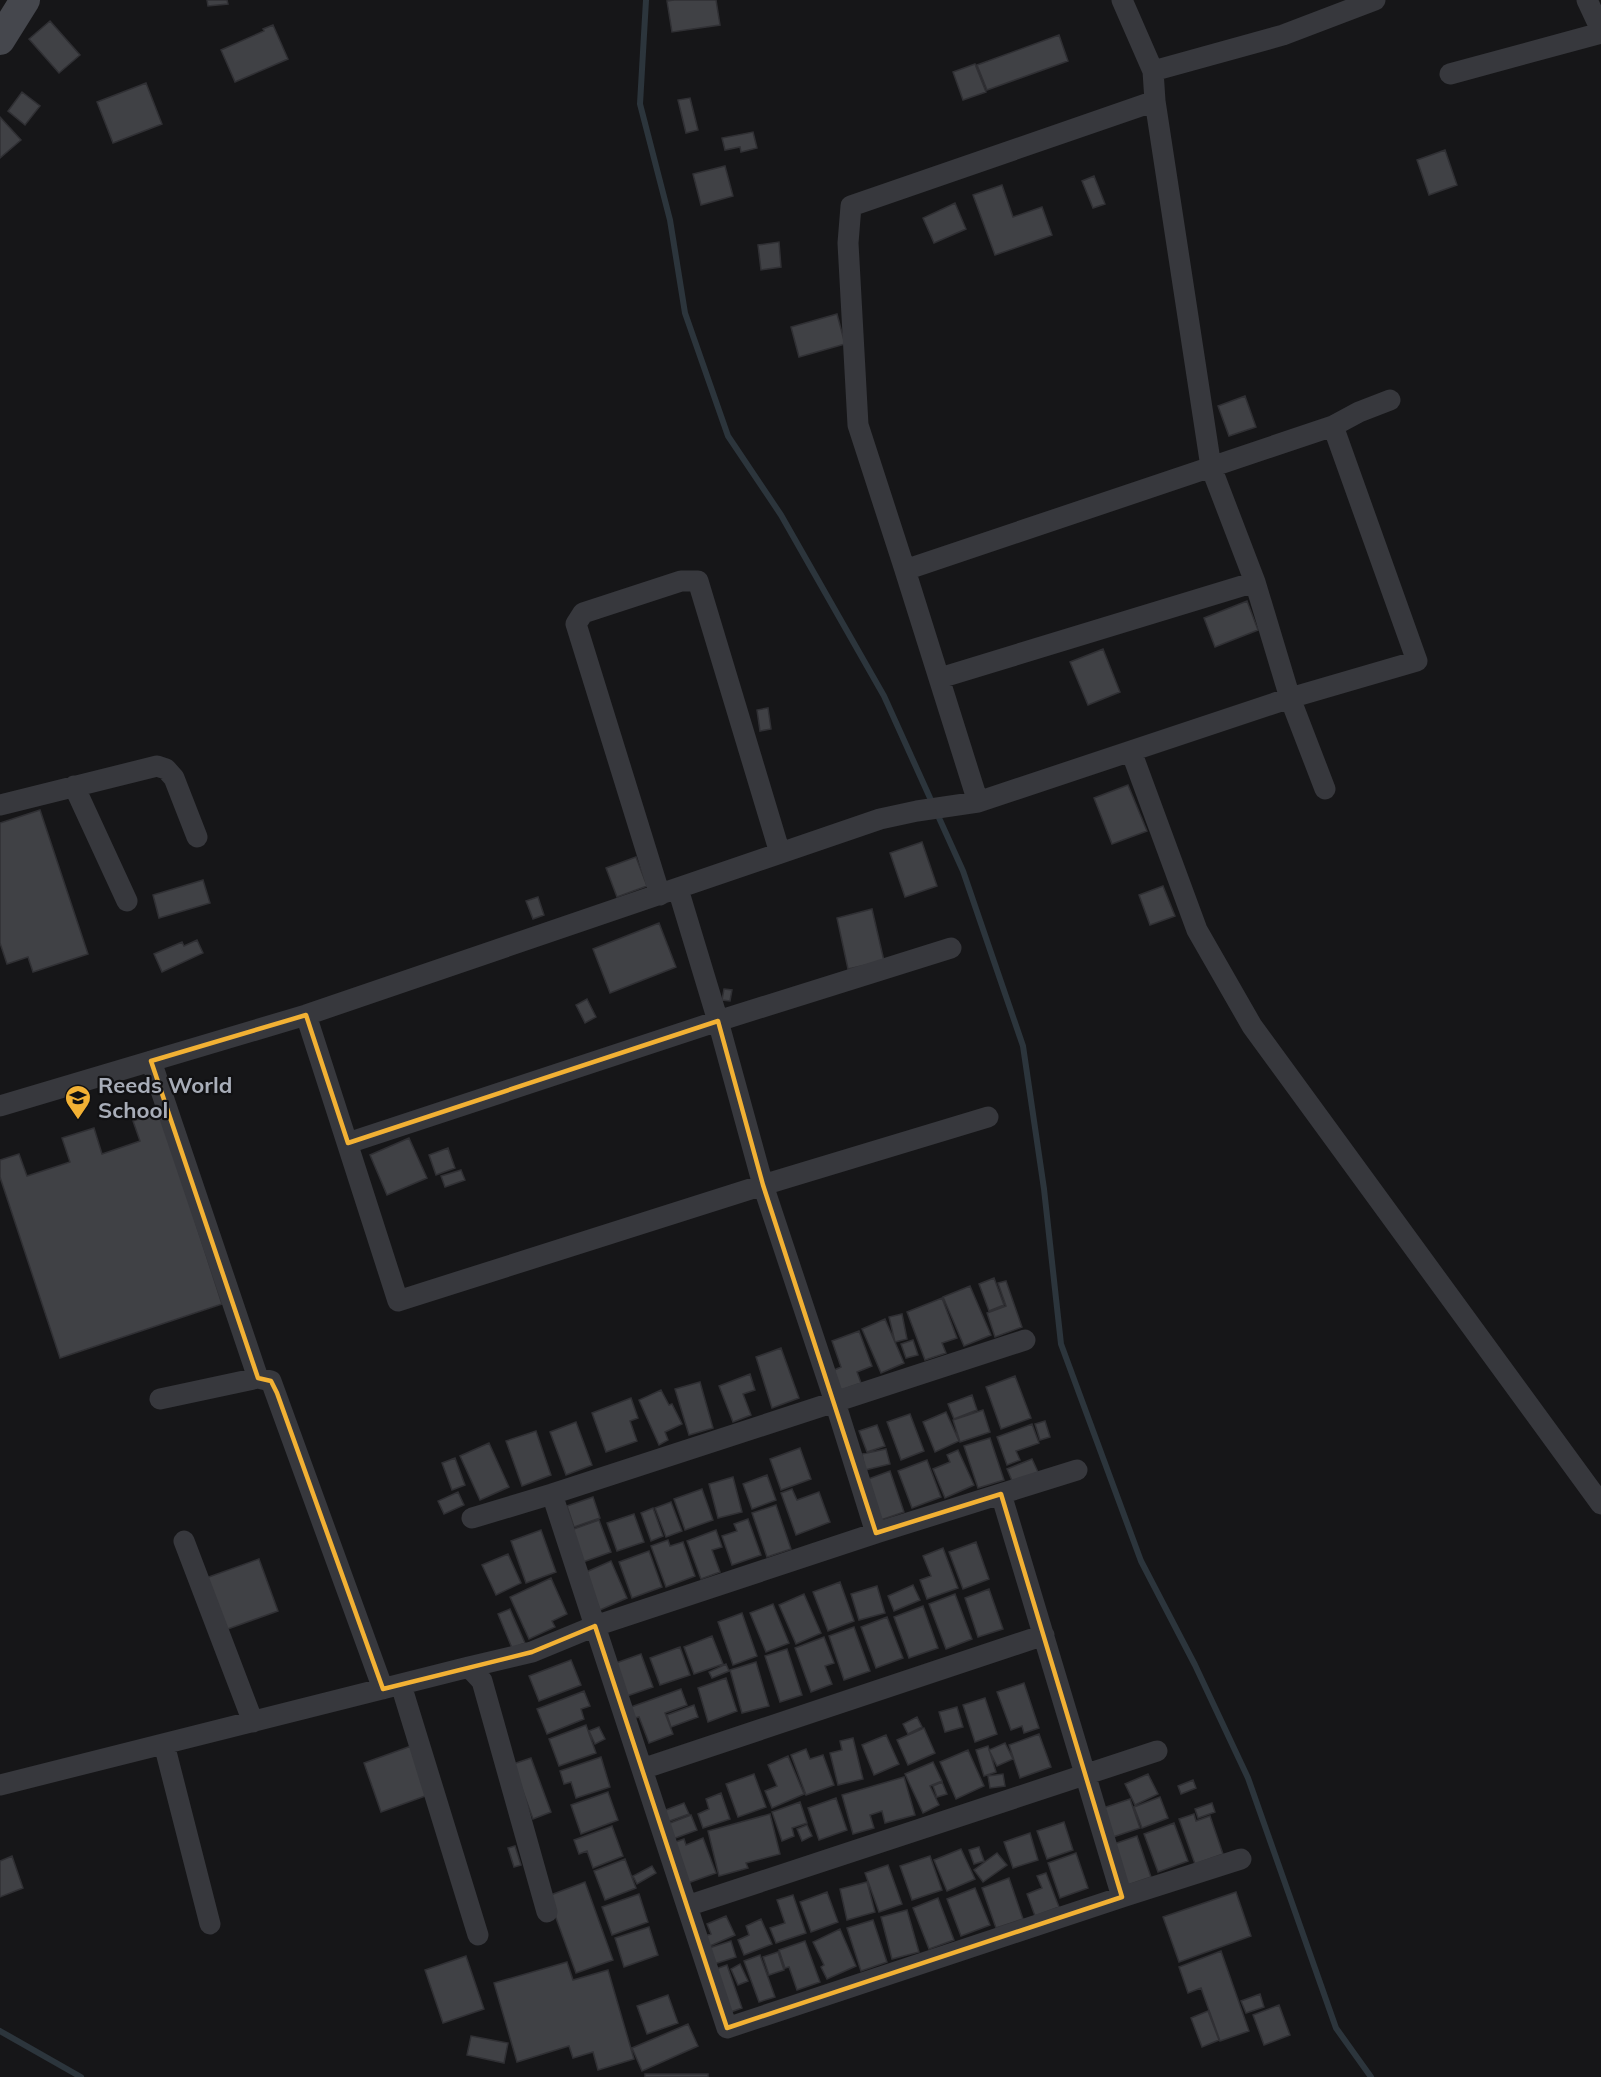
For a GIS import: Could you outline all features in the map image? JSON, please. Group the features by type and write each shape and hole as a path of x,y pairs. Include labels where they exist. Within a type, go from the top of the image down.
{"street":[{"path":"0,40 25,0"},
{"path":"1122,0 1152,71 1211,466 1255,582 1290,698 1325,789"},
{"path":"1152,71 1283,35 1375,0"},
{"path":"1450,74 1601,32 1587,0"},
{"path":"978,802 858,425 848,243 851,206 1155,101"},
{"path":"905,570 1333,426 1359,412 1390,400"},
{"path":"0,1106 306,1015 880,819 978,802 1290,698 1417,661 1333,426"},
{"path":"780,854 698,581 681,581 583,613 576,624 669,892 718,1021 763,1185 876,1533"},
{"path":"940,678 1255,582"},
{"path":"1131,751 1197,930 1252,1026 1601,1504"},
{"path":"0,805 157,766 166,769 174,778 197,837"},
{"path":"74,786 127,901"},
{"path":"348,1143 718,1021 951,948"},
{"path":"306,1015 398,1301 763,1185 988,1117"},
{"path":"150,1061 258,1378"},
{"path":"472,1518 1025,1340"},
{"path":"160,1399 258,1378 271,1382 392,1687 478,1935"},
{"path":"0,1785 532,1652 595,1626 876,1533 1077,1470"},
{"path":"552,1494 727,2028 1241,1859"},
{"path":"1001,1494 1122,1897"},
{"path":"184,1541 253,1722"},
{"path":"642,1769 1044,1635"},
{"path":"469,1667 482,1681 485,1690 547,1912"},
{"path":"164,1744 210,1924"},
{"path":"687,1906 1157,1751"}],"highlighted area":[{"path":"306,1015 348,1143 718,1021 763,1185 876,1533 1001,1494 1122,1897 727,2028 595,1626 532,1652 383,1689 277,1393 271,1381 258,1378 151,1061"}],"building":[{"path":"207,0 227,0 228,4 208,6"},
{"path":"716,0 720,25 672,32 667,1"},
{"path":"50,21 80,55 59,73 29,39"},
{"path":"273,25 288,59 235,82 221,50"},
{"path":"1059,35 1068,61 987,90 977,65"},
{"path":"975,64 986,92 963,100 953,72"},
{"path":"146,83 162,124 113,143 97,102"},
{"path":"22,92 40,106 25,125 8,111"},
{"path":"690,98 698,130 686,133 678,100"},
{"path":"0,117 21,140 0,158"},
{"path":"753,132 757,148 741,152 740,147 725,150 722,138"},
{"path":"1445,150 1457,185 1429,195 1417,160"},
{"path":"725,166 733,196 701,205 693,174"},
{"path":"1094,176 1105,204 1093,208 1082,181"},
{"path":"1002,185 1013,217 1042,207 1052,235 995,255 973,195"},
{"path":"955,203 966,229 934,243 923,218"},
{"path":"779,242 781,267 761,270 758,245"},
{"path":"837,314 845,344 799,357 791,327"},
{"path":"1245,396 1256,427 1229,436 1218,406"},
{"path":"1247,601 1258,630 1215,647 1204,618"},
{"path":"1103,649 1120,692 1088,705 1070,662"},
{"path":"768,708 771,729 760,731 757,710"},
{"path":"1128,785 1147,831 1112,844 1094,798"},
{"path":"40,810 88,954 33,972 28,957 7,964 0,943 0,823"},
{"path":"922,842 937,886 905,897 890,853"},
{"path":"636,857 647,886 617,897 606,868"},
{"path":"203,880 210,903 159,918 153,895"},
{"path":"1163,886 1175,916 1150,925 1139,895"},
{"path":"538,897 544,915 533,919 526,901"},
{"path":"872,909 884,961 848,969 837,918"},
{"path":"659,923 676,967 610,993 593,949"},
{"path":"197,940 203,953 162,972 154,954 182,942 184,946"},
{"path":"724,989 732,990 730,1001 722,1000"},
{"path":"587,999 596,1017 585,1023 576,1005"},
{"path":"160,1112 222,1304 60,1358 0,1177 0,1160 19,1154 27,1176 70,1162 62,1138 94,1128 102,1154 140,1141 133,1121"},
{"path":"409,1138 427,1178 387,1195 370,1155"},
{"path":"448,1148 455,1168 436,1175 429,1155"},
{"path":"461,1170 465,1180 445,1187 441,1176"},
{"path":"994,1278 1004,1305 989,1311 979,1284"},
{"path":"1006,1281 1022,1327 995,1337 987,1313 1006,1306 998,1283"},
{"path":"970,1286 991,1335 964,1346 943,1297"},
{"path":"942,1298 957,1338 942,1343 946,1353 925,1360 907,1312"},
{"path":"902,1314 907,1339 895,1342 889,1317"},
{"path":"885,1319 904,1363 881,1373 862,1329"},
{"path":"859,1331 872,1366 857,1372 861,1383 839,1391 832,1371 841,1367 832,1341"},
{"path":"913,1340 918,1355 906,1358 901,1344"},
{"path":"781,1348 799,1398 772,1408 756,1357"},
{"path":"750,1374 755,1390 743,1394 751,1415 733,1422 719,1386"},
{"path":"1015,1376 1031,1418 1001,1429 986,1387"},
{"path":"700,1382 713,1428 689,1435 675,1389"},
{"path":"661,1390 669,1405 672,1404 682,1424 665,1432 668,1440 659,1445 639,1400"},
{"path":"972,1395 977,1410 954,1419 948,1404"},
{"path":"631,1398 638,1418 630,1421 637,1441 606,1452 592,1413"},
{"path":"983,1410 990,1432 960,1442 953,1420"},
{"path":"946,1412 959,1441 935,1452 923,1422"},
{"path":"910,1414 924,1451 901,1460 887,1422"},
{"path":"1045,1421 1050,1437 1040,1440 1035,1424"},
{"path":"576,1422 592,1465 566,1475 550,1432"},
{"path":"1032,1424 1039,1443 1016,1451 1020,1460 1007,1465 997,1437"},
{"path":"877,1425 885,1446 867,1452 859,1431"},
{"path":"536,1431 551,1475 522,1486 506,1441"},
{"path":"990,1438 1004,1480 978,1488 964,1446"},
{"path":"489,1443 509,1487 480,1500 460,1456"},
{"path":"800,1448 811,1479 781,1490 770,1459"},
{"path":"886,1449 890,1464 865,1470 862,1454"},
{"path":"958,1450 974,1485 945,1498 933,1469 950,1462 947,1455"},
{"path":"455,1458 465,1485 452,1490 442,1463"},
{"path":"1032,1459 1038,1472 1013,1483 1007,1469"},
{"path":"927,1460 941,1497 912,1508 898,1471"},
{"path":"890,1471 904,1512 878,1521 863,1481"},
{"path":"767,1475 776,1500 752,1509 743,1484"},
{"path":"733,1477 742,1512 718,1518 709,1484"},
{"path":"702,1489 713,1520 685,1530 674,1499"},
{"path":"792,1489 797,1500 819,1492 830,1522 796,1535 781,1493"},
{"path":"458,1492 464,1505 444,1514 438,1501"},
{"path":"593,1497 600,1518 574,1527 567,1506"},
{"path":"671,1502 682,1531 666,1537 655,1508"},
{"path":"776,1505 791,1549 767,1557 752,1513"},
{"path":"653,1508 663,1536 651,1541 641,1513"},
{"path":"634,1514 644,1542 617,1551 607,1523"},
{"path":"748,1519 761,1555 732,1565 722,1536 737,1531 734,1524"},
{"path":"599,1520 611,1552 583,1562 571,1530"},
{"path":"541,1530 556,1572 526,1583 511,1541"},
{"path":"716,1530 722,1547 712,1550 720,1572 701,1579 687,1541"},
{"path":"668,1540 670,1546 683,1542 695,1576 666,1587 651,1546"},
{"path":"976,1542 989,1579 963,1589 949,1552"},
{"path":"943,1548 958,1588 927,1599 920,1580 931,1576 923,1556"},
{"path":"649,1551 662,1587 632,1598 619,1562"},
{"path":"508,1554 521,1583 496,1595 482,1565"},
{"path":"259,1559 278,1611 225,1630 206,1578"},
{"path":"611,1561 627,1598 600,1610 584,1573"},
{"path":"551,1578 567,1614 552,1621 555,1627 529,1639 510,1597"},
{"path":"840,1582 854,1621 828,1631 813,1592"},
{"path":"913,1585 920,1600 894,1611 888,1596"},
{"path":"877,1586 885,1613 859,1620 851,1594"},
{"path":"989,1589 1003,1629 978,1637 965,1598"},
{"path":"804,1594 821,1633 796,1644 779,1605"},
{"path":"955,1594 972,1639 946,1649 929,1604"},
{"path":"773,1604 789,1643 766,1652 750,1613"},
{"path":"923,1606 938,1648 909,1658 894,1617"},
{"path":"510,1609 525,1643 512,1648 498,1614"},
{"path":"742,1613 757,1656 733,1665 718,1622"},
{"path":"887,1617 903,1658 876,1668 861,1627"},
{"path":"854,1627 870,1671 844,1680 829,1636"},
{"path":"712,1636 723,1664 694,1674 684,1647"},
{"path":"824,1637 834,1663 825,1666 832,1684 811,1692 795,1648"},
{"path":"680,1647 690,1675 660,1685 650,1658"},
{"path":"787,1649 802,1695 780,1702 765,1656"},
{"path":"641,1654 653,1687 627,1696 616,1663"},
{"path":"571,1660 581,1685 539,1701 529,1676"},
{"path":"756,1662 769,1706 742,1713 730,1670"},
{"path":"726,1664 729,1671 712,1678 709,1672"},
{"path":"726,1678 737,1711 708,1722 698,1688"},
{"path":"1024,1683 1039,1728 1024,1733 1022,1726 1011,1730 997,1692"},
{"path":"681,1689 687,1705 665,1713 673,1734 649,1743 639,1717 635,1718 631,1707"},
{"path":"584,1691 590,1706 581,1709 584,1719 547,1734 537,1709"},
{"path":"985,1698 997,1734 975,1742 963,1705"},
{"path":"694,1705 698,1717 671,1727 667,1715"},
{"path":"957,1707 963,1727 945,1732 939,1712"},
{"path":"917,1717 922,1727 908,1734 903,1724"},
{"path":"586,1725 596,1753 559,1766 549,1739"},
{"path":"599,1727 605,1739 595,1744 589,1731"},
{"path":"924,1728 935,1753 908,1765 897,1740"},
{"path":"1039,1734 1051,1767 1020,1778 1009,1745"},
{"path":"886,1735 899,1764 874,1775 862,1745"},
{"path":"853,1738 863,1779 838,1785 830,1753 842,1750 840,1741"},
{"path":"1005,1743 1013,1759 997,1766 989,1750"},
{"path":"411,1746 428,1795 381,1812 364,1763"},
{"path":"988,1746 996,1772 984,1776 976,1750"},
{"path":"806,1749 810,1759 823,1755 834,1785 806,1795 791,1755"},
{"path":"968,1750 984,1786 956,1799 940,1762"},
{"path":"788,1756 804,1794 772,1808 765,1791 777,1786 768,1765"},
{"path":"601,1757 610,1787 576,1798 571,1782 564,1784 560,1771"},
{"path":"531,1758 551,1812 533,1819 513,1764"},
{"path":"933,1762 942,1781 930,1786 939,1805 923,1813 905,1774"},
{"path":"754,1774 766,1807 738,1817 726,1784"},
{"path":"1003,1774 1005,1786 990,1788 988,1776"},
{"path":"1148,1774 1158,1794 1135,1805 1125,1784"},
{"path":"904,1777 915,1815 885,1823 882,1811 870,1815 874,1828 853,1834 842,1795"},
{"path":"1193,1780 1196,1788 1181,1794 1178,1786"},
{"path":"942,1782 947,1794 937,1797 933,1786"},
{"path":"608,1792 618,1820 581,1834 571,1805"},
{"path":"721,1793 730,1819 703,1828 698,1814 709,1809 706,1799"},
{"path":"1160,1797 1168,1818 1142,1828 1134,1807"},
{"path":"836,1798 847,1830 819,1840 808,1808"},
{"path":"1130,1799 1140,1828 1113,1837 1103,1808"},
{"path":"800,1802 807,1823 792,1828 794,1836 782,1841 772,1812"},
{"path":"684,1803 689,1814 667,1822 663,1811"},
{"path":"1212,1803 1215,1812 1198,1818 1195,1809"},
{"path":"770,1814 780,1854 746,1863 748,1868 719,1876 708,1831"},
{"path":"1194,1814 1196,1821 1210,1816 1223,1854 1195,1864 1179,1819"},
{"path":"691,1815 697,1830 670,1840 665,1825"},
{"path":"1064,1822 1073,1850 1047,1859 1037,1831"},
{"path":"1174,1823 1188,1861 1158,1872 1144,1834"},
{"path":"807,1825 812,1836 802,1841 797,1829"},
{"path":"612,1826 623,1856 593,1868 587,1851 579,1854 574,1840"},
{"path":"1030,1833 1038,1860 1013,1868 1004,1842"},
{"path":"1137,1836 1151,1877 1125,1886 1111,1845"},
{"path":"703,1838 716,1873 685,1884 670,1844 684,1839 686,1845"},
{"path":"515,1846 521,1865 514,1867 508,1848"},
{"path":"979,1847 984,1861 974,1864 969,1850"},
{"path":"961,1849 975,1879 947,1891 934,1860"},
{"path":"997,1853 1007,1865 983,1882 974,1870"},
{"path":"1076,1853 1088,1888 1060,1898 1048,1863"},
{"path":"12,1856 23,1888 0,1897 0,1861"},
{"path":"930,1856 942,1890 912,1900 900,1866"},
{"path":"625,1859 636,1888 605,1900 594,1871"},
{"path":"888,1865 902,1904 879,1912 865,1873"},
{"path":"652,1866 656,1873 637,1884 633,1876"},
{"path":"1046,1873 1059,1907 1035,1916 1027,1894 1042,1888 1037,1876"},
{"path":"1009,1878 1023,1919 996,1928 982,1888"},
{"path":"585,1882 613,1960 576,1973 548,1896"},
{"path":"867,1882 875,1912 847,1920 840,1889"},
{"path":"975,1888 990,1925 961,1936 947,1899"},
{"path":"827,1892 838,1922 811,1932 800,1902"},
{"path":"1236,1892 1251,1936 1179,1962 1163,1917"},
{"path":"639,1894 648,1922 612,1935 602,1907"},
{"path":"793,1895 806,1933 776,1943 770,1928 785,1923 777,1900"},
{"path":"938,1898 954,1940 929,1949 913,1908"},
{"path":"907,1910 919,1952 892,1959 881,1917"},
{"path":"726,1916 735,1935 710,1946 705,1936 711,1934 707,1924"},
{"path":"761,1919 772,1944 744,1955 738,1940 749,1935 746,1926"},
{"path":"873,1920 887,1962 861,1971 847,1928"},
{"path":"649,1927 658,1955 624,1967 615,1938"},
{"path":"840,1929 856,1966 827,1979 821,1967 824,1965 813,1942"},
{"path":"731,1941 736,1957 711,1965 706,1949"},
{"path":"805,1941 820,1982 797,1990 789,1967 785,1968 779,1950"},
{"path":"1221,1951 1249,2031 1220,2041 1201,1988 1188,1993 1179,1967"},
{"path":"778,1952 784,1970 769,1975 763,1957"},
{"path":"760,1955 775,1997 759,2002 744,1961"},
{"path":"466,1956 484,2009 443,2023 425,1970"},
{"path":"567,1962 573,1980 608,1970 634,2059 598,2070 593,2052 573,2058 569,2046 517,2062 494,1983"},
{"path":"740,1964 748,1981 738,1985 731,1969"},
{"path":"727,1965 742,2008 725,2014 710,1971"},
{"path":"1260,1994 1264,2007 1246,2013 1241,2001"},
{"path":"668,1995 678,2023 647,2034 637,2006"},
{"path":"1279,2005 1290,2035 1264,2045 1253,2015"},
{"path":"1208,2011 1219,2040 1202,2047 1191,2018"},
{"path":"688,2024 698,2046 642,2071 632,2048"},
{"path":"471,2036 508,2043 504,2063 467,2055"},
{"path":"645,2074 708,2074 708,2077 645,2077"}],"waterway":[{"path":"646,0 640,104 670,220 685,313 728,436 781,515 884,696 963,871 1023,1046 1044,1189 1061,1344 1141,1561 1195,1665 1248,1778 1336,2028 1371,2077"},
{"path":"0,2031 81,2077"}],"place":[{"name":"Reeds World School","path":"78,1121"}]}
